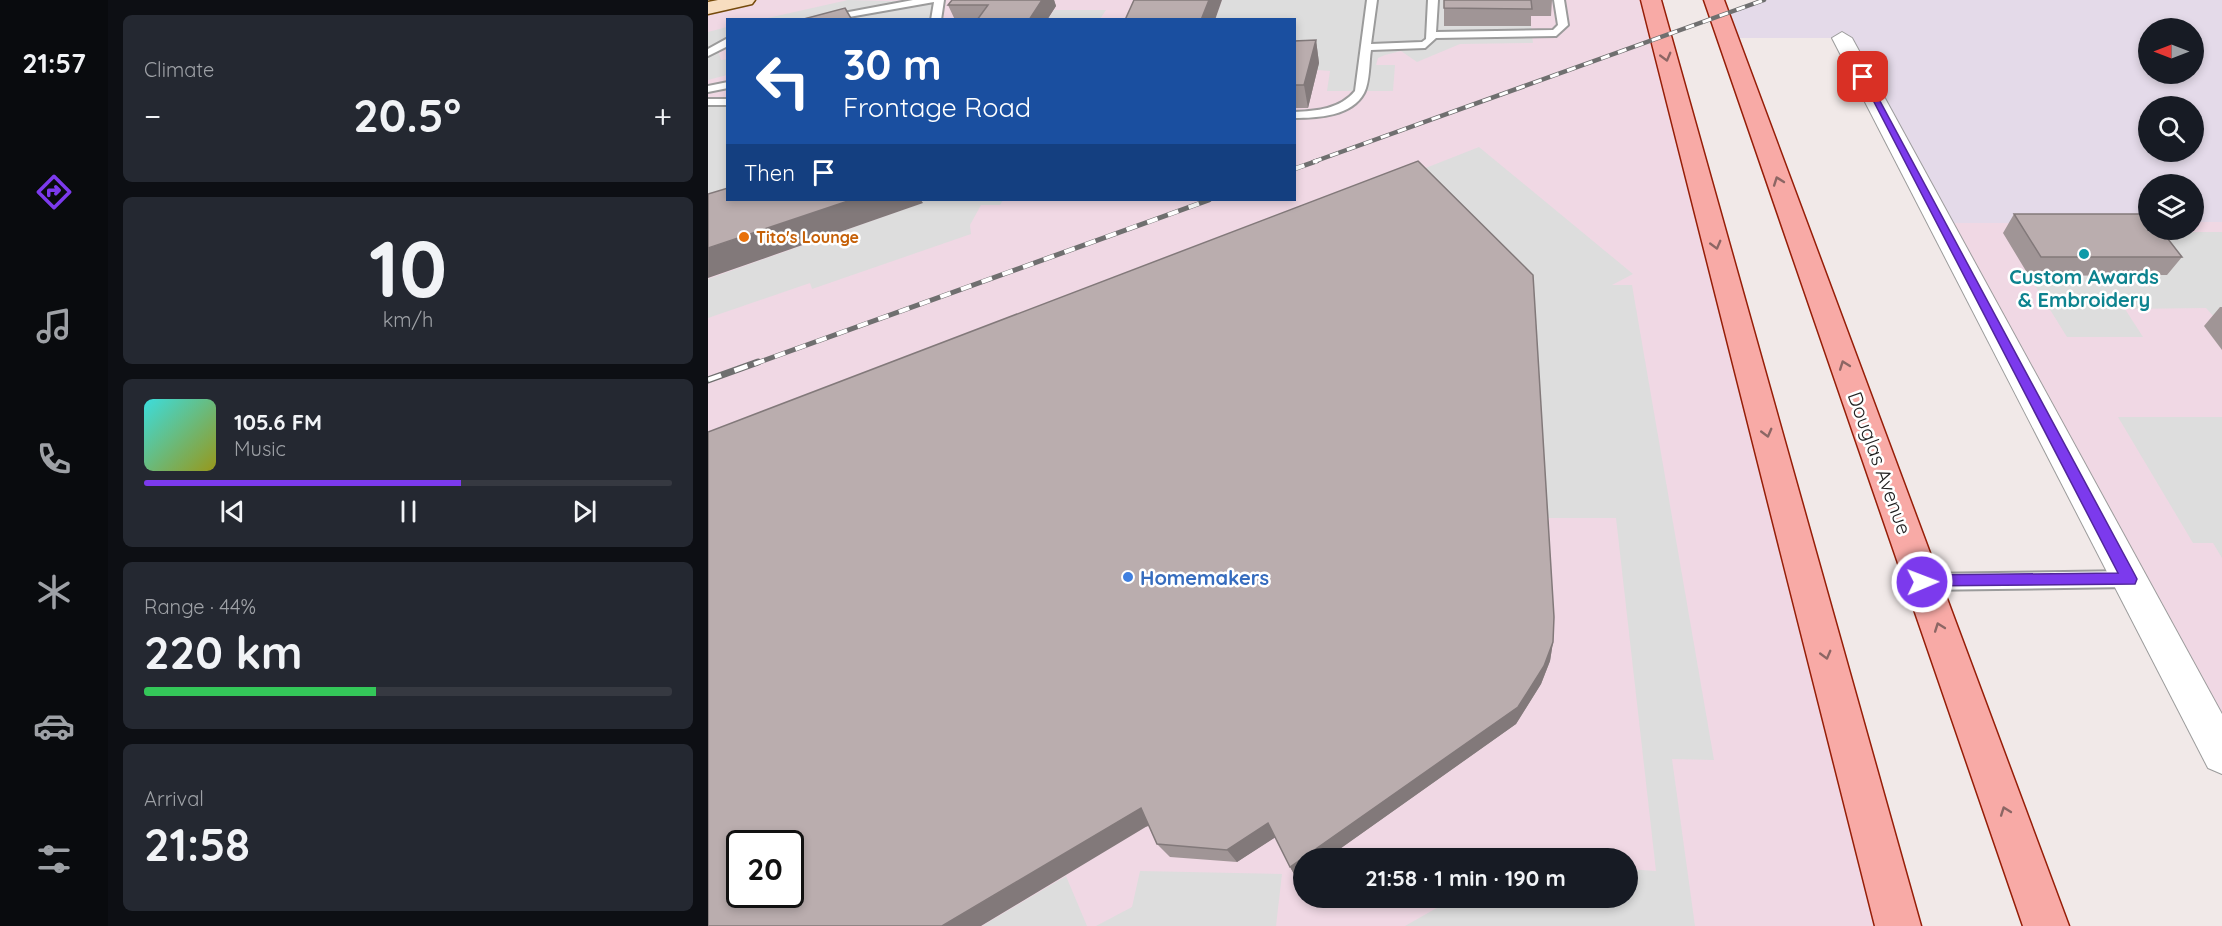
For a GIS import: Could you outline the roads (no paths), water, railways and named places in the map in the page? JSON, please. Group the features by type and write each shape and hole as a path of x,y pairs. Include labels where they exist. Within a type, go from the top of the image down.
{"main road":[{"path":"708,8 745,0"},
{"path":"1651,0 1898,926"},
{"name":"Douglas Avenue","path":"1714,0 2046,926"}],"street":[{"path":"1842,38 2222,754"}],"lane":[{"path":"834,18 858,16 931,0"},
{"path":"936,18 939,0"},
{"path":"1296,115 1331,111 1354,101 1360,91 1372,0"},
{"path":"1366,47 1417,47 1431,40 1433,0"},
{"path":"1431,35 1556,33 1563,25 1559,0"},
{"path":"708,53 726,42"},
{"path":"708,89 726,85"},
{"path":"710,102 726,100"},
{"path":"1922,582 2129,579"}],"railway":[{"path":"1313,162 1764,0"},
{"path":"1296,168 1317,161"},
{"path":"754,364 1206,201"},
{"path":"708,380 758,362"}],"place":[{"name":"Tito's Lounge","path":"744,237"},
{"name":"Custom Awards & Embroidery","path":"2084,254"},
{"name":"Homemakers","path":"1128,577"}]}
